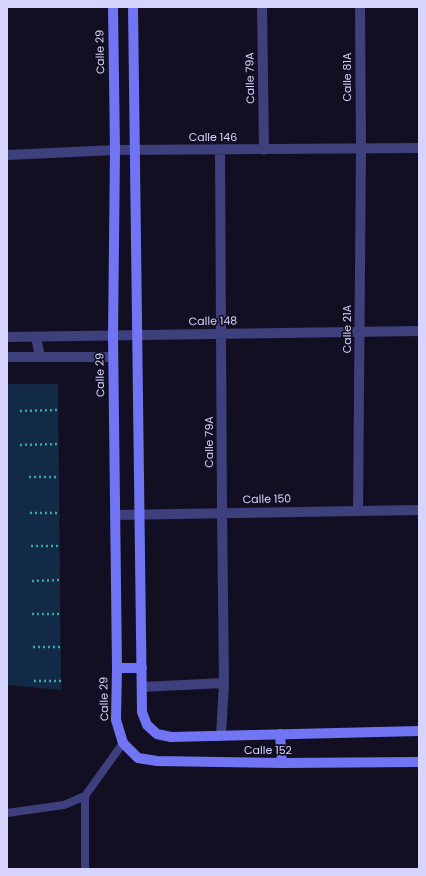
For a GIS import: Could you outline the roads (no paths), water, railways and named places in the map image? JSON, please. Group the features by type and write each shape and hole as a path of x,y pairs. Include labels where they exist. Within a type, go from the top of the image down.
{"main road":[{"name":"Calle 29","path":"112,7 115,150 113,357 117,668 116,720 123,743"},
{"path":"133,7 142,687"},
{"path":"117,668 142,668"},
{"name":"Calle 152","path":"142,687 142,712 147,725 157,734 171,737 419,731"},
{"path":"280,734 282,763"},
{"name":"Calle 152","path":"123,743 138,758 157,762 419,762"}],"street":[{"name":"Calle 79A","path":"262,7 264,150"},
{"name":"Calle 81A","path":"360,7 361,148"},
{"name":"Calle 21A","path":"358,511 361,148"},
{"name":"Calle 146","path":"7,155 115,150 419,148"},
{"name":"Calle 79A","path":"220,150 224,683 221,735"},
{"name":"Calle 148","path":"7,337 419,331"},
{"path":"36,337 40,357"},
{"path":"7,357 113,357"},
{"name":"Calle 150","path":"115,515 419,510"},
{"path":"142,687 224,683"}],"lane":[{"path":"7,813 64,805 85,796 123,743"},
{"path":"85,796 85,869"}],"water":[{"path":"7,384 58,384 61,690 7,685"}]}
